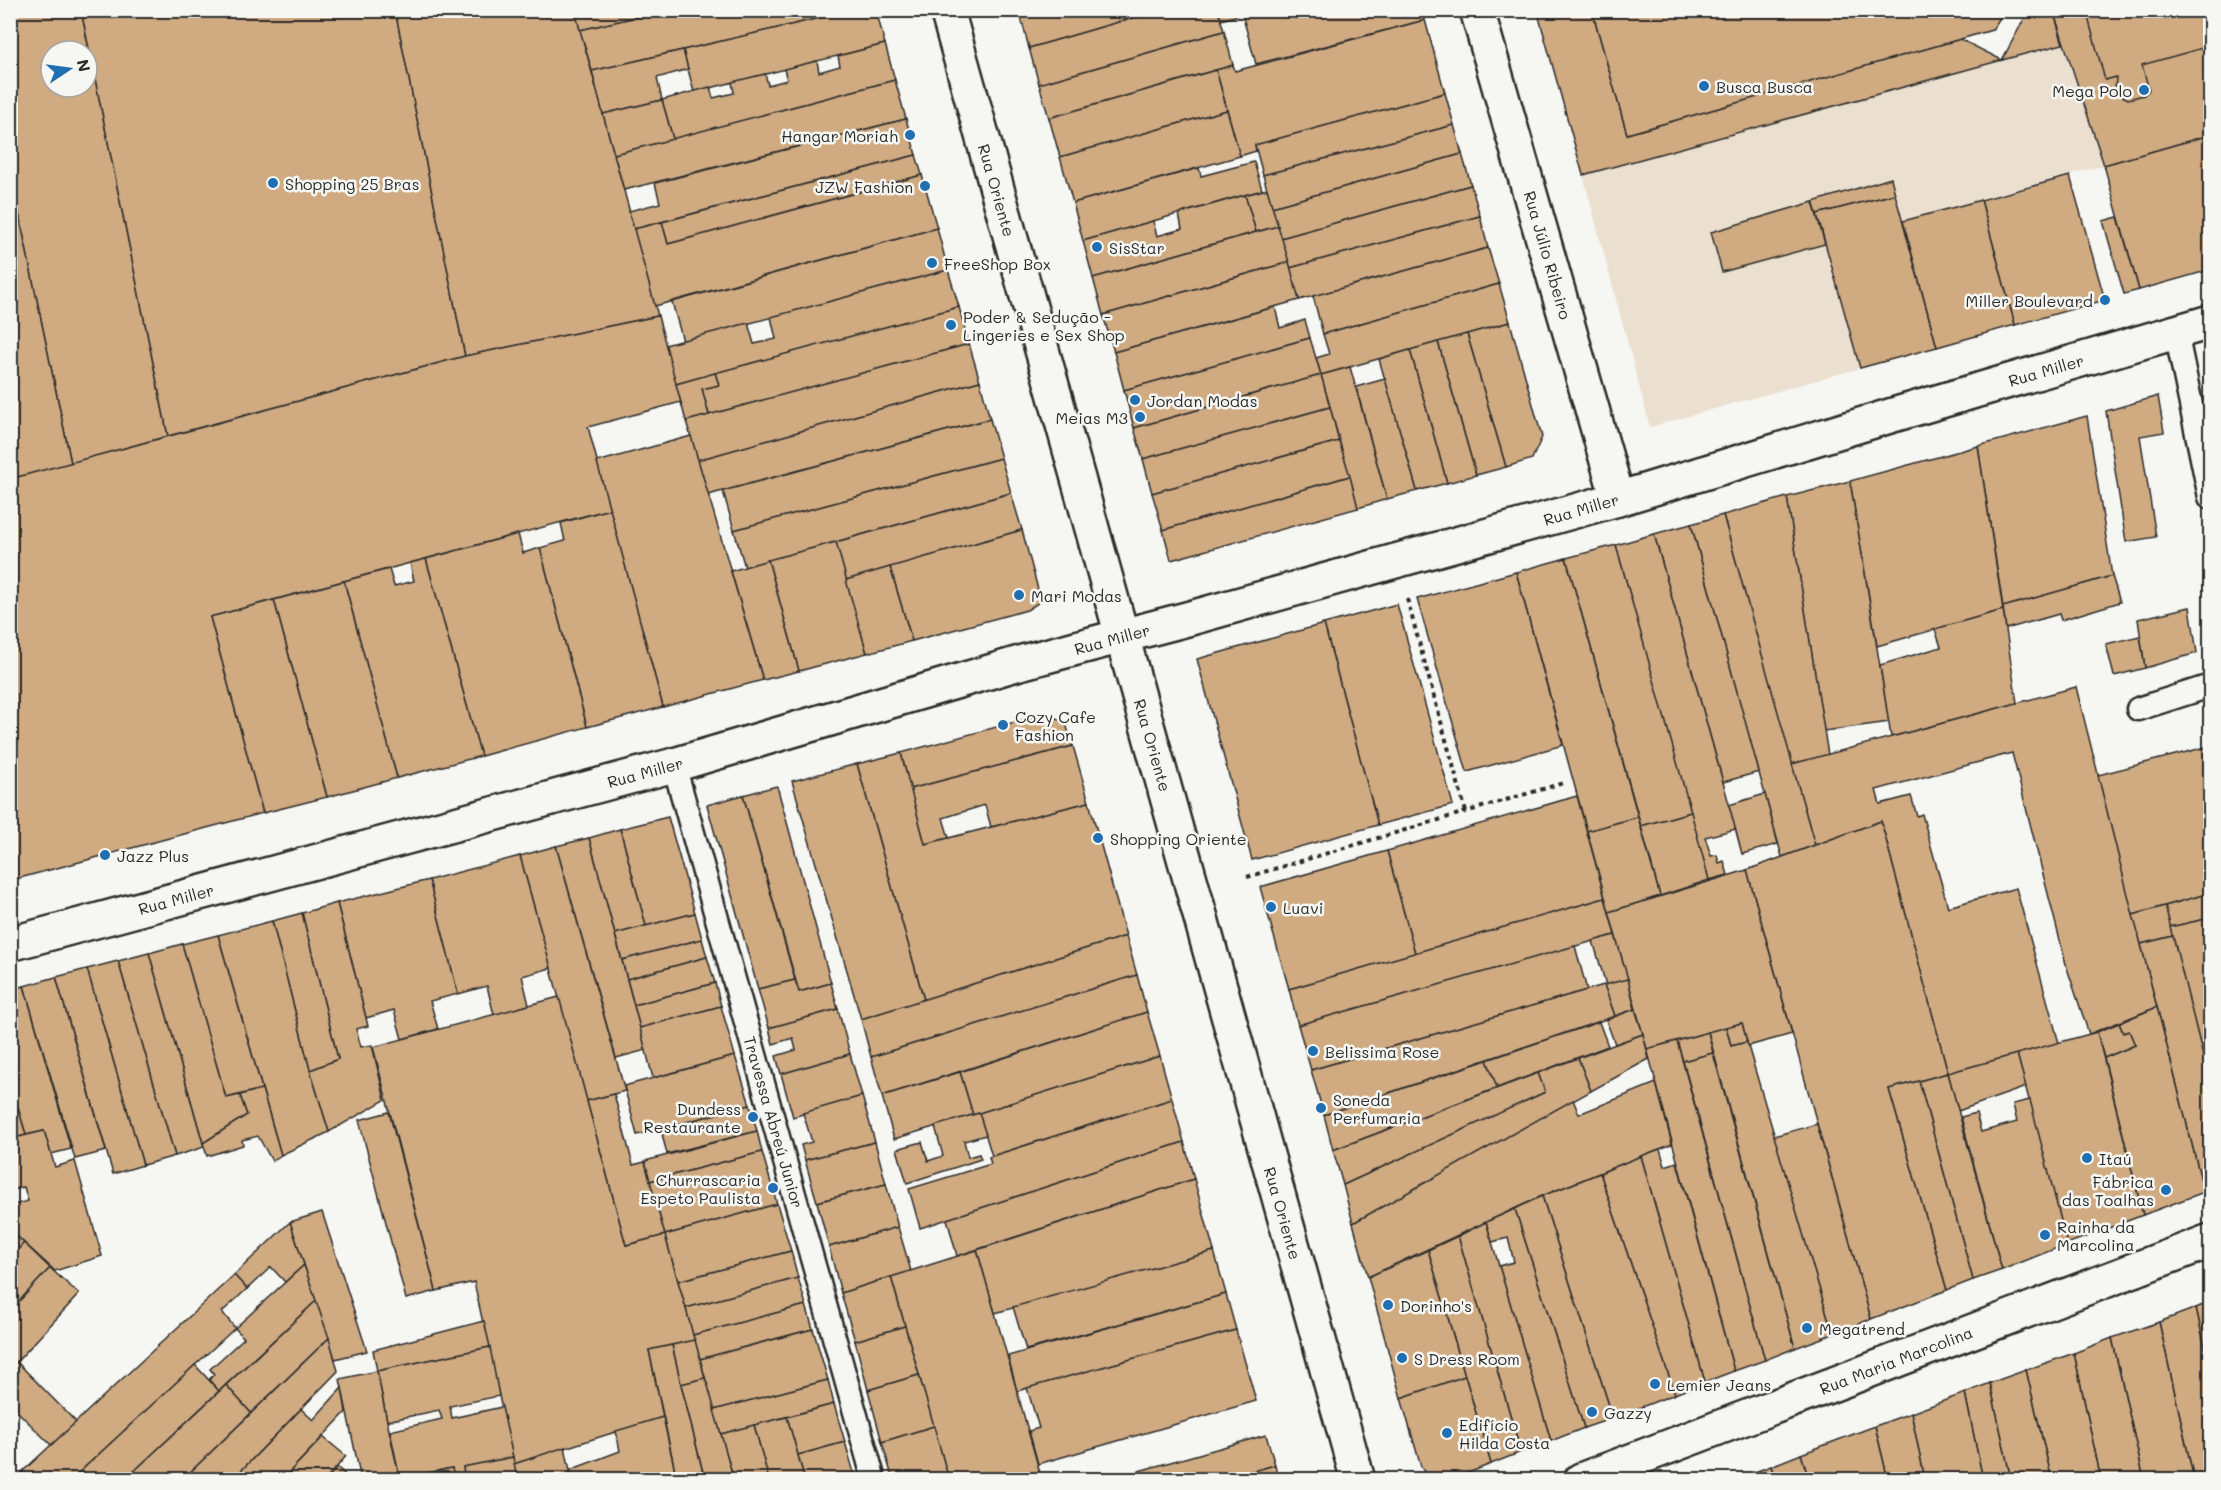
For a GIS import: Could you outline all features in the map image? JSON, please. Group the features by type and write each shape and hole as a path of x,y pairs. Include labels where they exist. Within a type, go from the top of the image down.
{"street":[{"name":"Rua Oriente","path":"947,10 1358,1479"},
{"name":"Rua Júlio Ribeiro","path":"1477,10 1618,499"},
{"name":"Rua Miller","path":"10,944 674,765 1023,662 1618,499 1893,415 2211,322"},
{"name":"Rua Maria Marcolina","path":"1581,1479 2211,1240"}],"lane":[{"path":"2176,332 2211,497"},
{"path":"2138,709 2211,686"},
{"name":"Travessa Abreú Junior","path":"674,765 874,1479"}],"path":[{"path":"1404,592 1466,812"},
{"path":"1247,877 1563,783"}],"shaded area":[{"path":"2063,44 2104,165 1903,221 1890,178 1712,232 1722,272 1825,244 1860,368 1650,427 1583,175"}],"building":[{"path":"10,10 81,10 87,39 39,39 39,99 99,98 168,436 71,463 10,171"},
{"name":"Shopping 25 Bras","path":"81,10 395,10 465,356 168,436 99,98 99,39 87,39"},
{"name":"Shopping 25 Bras","path":"395,10 575,10 658,316 465,356"},
{"path":"575,10 667,10 580,30"},
{"path":"667,10 855,10 592,71 580,30"},
{"path":"855,10 876,10 885,44 694,92 683,50"},
{"path":"1032,10 1160,10 1029,48 1020,14"},
{"path":"1160,10 1218,10 1224,31 1039,84 1029,48"},
{"path":"1218,10 1256,10 1221,20"},
{"path":"1256,10 1422,10 1425,20 1256,64 1242,14"},
{"path":"1537,10 1592,10 1627,134 1960,39 2002,60 1583,175"},
{"name":"Busca Busca","path":"1592,10 2005,10 1992,30 1627,134"},
{"path":"2029,10 2053,10 2063,44 2002,60"},
{"name":"Mega Polo","path":"2053,10 2210,10 2210,135 2104,165"},
{"path":"2086,10 2210,10 2210,46 2142,65 2149,90 2144,95 2128,99 2118,94 2115,89 2116,77 2105,80"},
{"path":"1425,20 1445,93 1255,145 1256,151 1240,156 1216,70 1233,65 1235,71"},
{"path":"1224,31 1233,65 1049,118 1039,84"},
{"path":"885,44 895,80 673,139 662,100 710,87 713,98 734,93 732,82 765,74 768,85 787,80 784,69 817,61 819,72 840,66 838,56"},
{"path":"683,50 688,69 657,78 662,100 603,114 592,71"},
{"path":"1216,70 1227,110 1060,157 1049,118"},
{"path":"895,80 906,119 624,190 614,154"},
{"path":"1445,93 1454,125 1263,175 1255,145"},
{"path":"662,100 673,139 614,154 603,114"},
{"path":"1227,110 1240,156 1073,203 1060,157"},
{"path":"906,119 916,155 634,229 629,211 660,203 655,183"},
{"path":"1454,125 1462,154 1272,207 1263,175"},
{"path":"2210,135 2210,270 2139,290 2104,165"},
{"path":"1462,154 1471,185 1281,238 1272,207"},
{"path":"916,155 922,175 668,244 662,222"},
{"path":"1254,162 1262,190 1083,241 1073,203 1199,168 1201,176"},
{"path":"10,171 71,463 10,479"},
{"path":"922,175 937,228 655,306 634,229 662,222 668,244"},
{"path":"2070,176 2105,300 2015,325 1981,200"},
{"path":"1891,178 1895,194 1817,214 1813,202"},
{"path":"1471,185 1480,216 1290,268 1281,238"},
{"path":"1267,189 1278,226 1256,232 1245,195"},
{"path":"1895,194 1937,347 1860,368 1817,214"},
{"path":"1245,195 1256,232 1093,278 1083,241 1153,221 1157,236 1182,229 1179,214"},
{"path":"1981,200 2015,325 1937,347 1903,221"},
{"path":"1813,202 1825,244 1722,272 1711,232"},
{"path":"1480,216 1488,248 1299,300 1290,268"},
{"path":"2118,217 2139,290 2124,294 2103,221"},
{"path":"1278,226 1289,262 1103,315 1093,278"},
{"path":"937,228 948,270 683,341 672,302"},
{"path":"1488,248 1499,284 1323,334 1313,296"},
{"path":"1289,262 1299,300 1114,352 1103,315"},
{"path":"948,270 959,307 676,384 665,345 748,323 754,344 776,339 771,317"},
{"path":"1499,284 1510,322 1321,375 1316,358 1329,354 1323,334"},
{"path":"959,307 969,344 709,415 702,389 719,385 715,373"},
{"path":"1275,307 1280,328 1305,320 1310,338 1124,390 1114,352"},
{"path":"658,316 681,402 588,427 610,509 210,617 263,813 12,880 10,873 10,479 465,356"},
{"path":"1510,322 1542,437 1532,459 1506,467 1467,334"},
{"path":"1467,334 1506,467 1476,475 1438,342"},
{"path":"1310,338 1321,375 1134,428 1124,390"},
{"path":"1438,342 1476,475 1447,483 1410,350"},
{"path":"969,344 980,381 698,460 686,421"},
{"path":"1410,350 1447,483 1417,491 1379,359"},
{"path":"1350,367 1387,499 1358,508 1321,375"},
{"path":"715,373 719,385 702,389 709,415 686,421 676,384"},
{"path":"1321,375 1330,407 1143,459 1134,428"},
{"path":"1385,379 1417,491 1387,499 1356,387"},
{"path":"980,381 990,419 708,495 698,460"},
{"path":"2158,396 2164,432 2140,436 2156,537 2126,542 2106,411"},
{"path":"1330,407 1339,441 1152,493 1143,459"},
{"path":"2087,416 2112,576 2003,607 1978,446"},
{"path":"990,419 1001,458 734,530 723,491"},
{"path":"691,436 763,680 663,707 597,462"},
{"path":"1339,441 1350,476 1163,530 1152,493"},
{"path":"1978,446 2003,610 1877,646 1850,481"},
{"path":"1001,458 1011,493 745,567 734,530"},
{"path":"1350,476 1358,508 1171,560 1163,530"},
{"path":"1850,481 1889,722 1824,731 1787,497"},
{"path":"1011,493 1022,530 846,580 836,542"},
{"path":"1787,497 1828,755 1792,764 1723,515"},
{"path":"610,509 663,707 587,727 540,548 565,541 561,523"},
{"path":"1723,515 1815,845 1782,857 1691,524"},
{"path":"1691,524 1759,772 1723,782 1654,534"},
{"path":"1022,530 1039,593 1038,603 1027,610 912,641 890,567"},
{"path":"518,534 523,553 540,548 587,727 481,756 426,559"},
{"path":"1654,534 1736,829 1705,837 1711,856 1717,855 1719,863 1724,861 1728,875 1709,880 1616,545"},
{"path":"836,542 867,653 799,671 768,560"},
{"path":"1616,545 1691,812 1641,826 1566,558"},
{"path":"1566,558 1638,817 1587,831 1516,572"},
{"path":"426,559 481,756 397,778 344,581 389,569 394,586 414,581 410,563"},
{"path":"768,560 799,671 763,680 731,571"},
{"path":"890,567 912,641 867,653 846,580"},
{"path":"1516,572 1563,745 1467,772 1417,599"},
{"path":"2112,576 2120,602 2061,620 2059,614 2006,629 2003,607"},
{"path":"344,581 397,778 327,797 274,600"},
{"path":"274,600 327,797 263,813 210,617"},
{"path":"1397,604 1453,805 1378,825 1324,624"},
{"path":"2190,607 2197,653 2145,668 2138,619"},
{"path":"2003,610 2017,703 1891,737 1880,665 1941,647 1935,629"},
{"path":"1324,624 1378,825 1252,860 1197,659"},
{"path":"2140,636 2145,668 2114,676 2106,644"},
{"path":"2076,687 2157,1007 2089,1034 2067,968 2012,753 1876,790 1880,804 1911,796 1917,816 1922,814 1948,907 2016,888 2059,1043 1948,1073 1881,821 1815,845 1792,764"},
{"path":"1048,713 1066,724 1073,746 910,789 901,753"},
{"path":"1073,746 1089,802 991,827 985,805 943,818 949,838 925,844 910,789"},
{"path":"2210,746 2210,893 2133,915 2098,775"},
{"path":"901,753 925,844 1089,802 1126,936 924,1000 857,764"},
{"path":"857,764 924,1000 861,1019 792,781"},
{"path":"777,786 831,983 799,992 743,795"},
{"path":"1765,794 1778,844 1742,854 1729,805"},
{"path":"743,795 795,980 758,989 707,805"},
{"path":"1577,796 1605,898 1415,953 1387,851"},
{"path":"1691,812 1709,880 1660,896 1641,826"},
{"path":"668,817 695,913 646,926 620,829"},
{"path":"1638,817 1660,896 1609,912 1587,831"},
{"path":"1881,821 1948,1073 1889,1089 1947,1290 1871,1319 1747,870"},
{"path":"620,829 646,926 615,934 589,838"},
{"path":"589,838 646,1050 616,1058 556,846"},
{"path":"556,846 625,1091 587,1101 520,856"},
{"path":"1387,851 1415,953 1289,989 1260,887"},
{"path":"520,856 551,968 522,976 529,1005 494,1015 487,986 458,994 429,880"},
{"path":"1747,870 1792,1034 1748,1046 1742,1023 1647,1049 1609,912"},
{"path":"429,880 458,994 430,1001 438,1029 402,1039 394,1010 366,1018 337,903"},
{"path":"2210,893 2210,918 2170,927 2165,906"},
{"path":"1605,898 1615,935 1298,1025 1289,989"},
{"path":"337,903 368,1026 356,1029 361,1047 372,1045 385,1100 329,1132 310,1070 338,1059 302,913"},
{"path":"2165,906 2173,936 2141,944 2133,915"},
{"path":"302,913 338,1059 310,1070 272,921"},
{"path":"695,913 702,939 622,960 615,934"},
{"path":"2210,918 2210,1084 2170,927"},
{"path":"272,921 310,1070 329,1132 281,1155 218,935"},
{"path":"218,935 262,1089 226,1098 182,944"},
{"path":"1615,935 1628,979 1606,985 1593,941"},
{"path":"1126,936 1137,975 871,1057 861,1019"},
{"path":"2173,936 2210,1084 2210,1190 2204,1192 2141,944"},
{"path":"702,939 707,957 627,979 622,960"},
{"path":"182,944 226,1098 240,1095 247,1115 203,1143 149,953"},
{"path":"1575,946 1587,990 1311,1070 1298,1025"},
{"path":"149,953 204,1147 175,1156 118,961"},
{"path":"707,957 715,983 634,1005 627,979"},
{"path":"118,961 175,1156 143,1165 87,969"},
{"path":"87,969 143,1165 113,1174 56,977"},
{"path":"1137,975 1147,1012 882,1096 871,1057"},
{"path":"56,977 106,1151 75,1159 24,986"},
{"path":"1628,979 1635,1009 1615,1016 1604,985"},
{"path":"795,980 799,992 831,983 838,1009 769,1028 758,989"},
{"path":"715,983 721,1006 640,1028 634,1005"},
{"path":"1604,985 1615,1016 1324,1115 1311,1070"},
{"path":"24,986 71,1149 51,1154 44,1131 26,1135 10,1080 10,990"},
{"path":"559,997 626,1245 665,1235 695,1340 649,1350 663,1417 514,1464 474,1282 436,1291 373,1047"},
{"path":"721,1006 735,1056 653,1078 640,1028"},
{"path":"2157,1007 2204,1192 2143,1215 2104,1058 2135,1045 2129,1031 2123,1033 2119,1023"},
{"path":"838,1009 850,1054 781,1074 776,1056 796,1050 793,1038 773,1044 769,1028"},
{"path":"1635,1009 1643,1034 1615,1044 1606,1020"},
{"path":"1147,1012 1160,1056 973,1115 960,1072"},
{"path":"1599,1022 1608,1046 1497,1088 1487,1060"},
{"path":"1742,1023 1747,1042 1731,1046 1726,1027"},
{"path":"2119,1023 2123,1033 2129,1031 2135,1045 2104,1058 2097,1032"},
{"path":"1726,1027 1731,1046 1747,1042 1833,1334 1795,1348 1708,1032"},
{"path":"1708,1032 1713,1053 1683,1061 1677,1041"},
{"name":"Itaú","path":"2097,1032 2143,1215 2067,1244 2017,1054"},
{"path":"1643,1034 1649,1059 1591,1091 1578,1058"},
{"path":"1677,1041 1765,1360 1734,1371 1647,1049"},
{"path":"1713,1053 1795,1348 1765,1360 1683,1061"},
{"path":"850,1054 862,1096 793,1117 781,1074"},
{"path":"2017,1054 2026,1087 1958,1111 1948,1073"},
{"path":"735,1056 750,1105 637,1135 624,1086"},
{"path":"1160,1056 1172,1099 992,1156 979,1113"},
{"path":"1578,1058 1591,1091 1353,1223 1343,1185 1545,1092 1538,1073"},
{"path":"1487,1060 1497,1088 1333,1150 1324,1115"},
{"path":"960,1072 973,1115 894,1139 882,1096"},
{"path":"1538,1073 1545,1092 1343,1185 1333,1150"},
{"path":"1948,1073 2002,1270 1973,1280 1919,1081"},
{"path":"10,1080 26,1135 10,1139"},
{"path":"1919,1081 1973,1280 1947,1290 1889,1089"},
{"path":"1656,1083 1672,1144 1542,1196 1368,1277 1353,1223 1573,1100 1579,1114"},
{"path":"262,1089 281,1155 272,1161 258,1136 242,1140 243,1145 207,1156 203,1143 247,1115 240,1095"},
{"path":"614,1094 633,1165 645,1162 665,1235 626,1245 587,1101"},
{"path":"862,1096 875,1142 805,1160 801,1145 812,1142 803,1113"},
{"path":"1172,1099 1184,1142 920,1228 909,1189 991,1164 989,1157"},
{"path":"2030,1100 2067,1244 2002,1270 1961,1117 1976,1113 1981,1132 2017,1122 2013,1104"},
{"path":"750,1105 757,1131 667,1154 662,1134 696,1125 694,1120"},
{"path":"389,1112 436,1291 406,1299 359,1120"},
{"path":"979,1113 986,1135 964,1141 968,1157 979,1154 981,1159 907,1183 897,1149 922,1142 928,1161 943,1156 935,1126"},
{"path":"1817,1124 1871,1319 1833,1334 1774,1136"},
{"path":"44,1131 55,1167 75,1161 102,1256 55,1271 10,1230 10,1206 28,1201 24,1187 10,1191 10,1158 15,1157 10,1139"},
{"path":"757,1131 762,1152 650,1181 645,1161"},
{"path":"875,1142 886,1184 817,1202 805,1160"},
{"path":"1184,1142 1194,1179 957,1256 947,1219"},
{"path":"1660,1149 1665,1166 1677,1162 1734,1371 1705,1382 1641,1156"},
{"path":"762,1152 777,1204 665,1235 650,1181"},
{"path":"1641,1156 1705,1382 1675,1394 1600,1173"},
{"path":"1600,1173 1675,1394 1613,1418 1542,1196"},
{"path":"1194,1179 1214,1251 995,1313 977,1250"},
{"path":"886,1184 898,1227 829,1247 817,1202"},
{"path":"1542,1196 1613,1418 1584,1428 1515,1209"},
{"path":"777,1204 791,1251 678,1281 665,1235"},
{"path":"1515,1209 1584,1428 1551,1441 1499,1266 1514,1262 1508,1238 1492,1242 1486,1222"},
{"path":"322,1212 367,1351 335,1359 290,1222"},
{"path":"290,1222 304,1265 285,1282 271,1267 247,1289 234,1275"},
{"path":"1486,1222 1551,1441 1521,1452 1458,1236"},
{"path":"898,1227 911,1271 841,1293 829,1247"},
{"path":"10,1230 24,1243 10,1258"},
{"path":"1458,1236 1521,1452 1491,1464 1428,1250"},
{"path":"24,1243 50,1268 10,1311 10,1258"},
{"path":"977,1250 1042,1480 949,1480 891,1277"},
{"path":"1428,1250 1465,1376 1401,1398 1368,1277"},
{"path":"791,1251 798,1278 686,1308 678,1281"},
{"path":"1214,1251 1226,1294 1026,1350 1013,1307"},
{"path":"304,1265 316,1301 219,1391 209,1380 214,1374 210,1369 244,1338 235,1328"},
{"path":"50,1268 79,1294 10,1369 10,1311"},
{"path":"234,1275 247,1289 222,1312 235,1328 71,1480 30,1480 22,1472"},
{"path":"891,1277 905,1326 855,1341 841,1293"},
{"path":"798,1278 806,1305 693,1335 686,1308"},
{"path":"1226,1294 1236,1330 1017,1391 1008,1356"},
{"path":"316,1301 329,1338 251,1413 226,1385"},
{"path":"2210,1302 2210,1370 2196,1308"},
{"path":"806,1305 813,1329 700,1359 693,1335"},
{"path":"2196,1308 2210,1370 2210,1480 2194,1480 2159,1322"},
{"path":"484,1321 490,1347 377,1371 373,1350"},
{"path":"2159,1322 2194,1480 2144,1480 2112,1338"},
{"path":"905,1326 919,1375 868,1390 855,1341"},
{"path":"813,1329 828,1380 714,1410 700,1359"},
{"path":"1236,1330 1256,1401 1038,1464 1029,1431 1039,1428 1027,1388"},
{"path":"329,1338 338,1371 232,1480 182,1480"},
{"path":"2112,1338 2144,1480 2101,1480 2074,1353"},
{"path":"695,1340 705,1378 681,1384 672,1345"},
{"path":"672,1345 705,1480 677,1480 649,1350"},
{"path":"490,1347 499,1396 450,1406 452,1418 502,1407 513,1457 463,1467 465,1480 454,1480 452,1468 400,1479 390,1431 442,1419 439,1410 387,1421 377,1371"},
{"path":"2074,1353 2101,1480 2052,1480 2026,1370"},
{"path":"17,1362 76,1422 51,1445 10,1404 10,1369"},
{"path":"195,1365 219,1391 125,1480 71,1480"},
{"path":"2026,1370 2052,1480 2011,1480 1990,1383"},
{"path":"377,1371 400,1480 361,1480 340,1379"},
{"path":"919,1375 934,1426 882,1442 868,1390"},
{"name":"Edifício Hilda Costa","path":"1465,1376 1491,1464 1450,1480 1431,1479 1421,1467 1401,1398"},
{"path":"705,1378 734,1480 705,1480 681,1384"},
{"path":"828,1380 834,1404 721,1434 714,1410"},
{"path":"1990,1383 2011,1480 1983,1480 1965,1393"},
{"path":"226,1385 251,1413 182,1480 130,1480 128,1477"},
{"path":"342,1388 346,1412 282,1480 232,1480 301,1409 313,1420"},
{"path":"1965,1393 1983,1480 1925,1480 1911,1413"},
{"path":"834,1404 845,1442 798,1455 787,1417"},
{"path":"1911,1413 1925,1480 1888,1480 1875,1426"},
{"path":"663,1417 677,1480 572,1480 570,1470 620,1451 616,1431"},
{"path":"787,1417 805,1480 769,1480 754,1425"},
{"path":"754,1425 769,1480 734,1480 721,1434"},
{"path":"934,1426 948,1477 938,1480 893,1480 882,1442"},
{"path":"1875,1426 1888,1480 1809,1480 1801,1454"},
{"path":"1266,1435 1275,1465 1221,1480 1107,1480"},
{"path":"323,1437 346,1456 326,1480 282,1480"},
{"path":"845,1442 856,1480 805,1480 798,1455"},
{"path":"565,1447 572,1480 517,1480 514,1464"},
{"path":"1801,1454 1809,1480 1775,1480 1771,1466"},
{"path":"513,1457 517,1480 465,1480 463,1467"},
{"path":"1275,1465 1279,1480 1221,1480"},
{"path":"1771,1466 1775,1480 1742,1480 1741,1477"},
{"path":"337,1467 351,1480 326,1480"},
{"path":"452,1468 454,1480 400,1480 400,1479"}],"place":[{"name":"Busca Busca","path":"1704,86"},
{"name":"Mega Polo","path":"2144,90"},
{"name":"Hangar Moriah","path":"910,135"},
{"name":"Shopping 25 Bras","path":"273,183"},
{"name":"JZW Fashion","path":"925,186"},
{"name":"SisStar","path":"1097,247"},
{"name":"FreeShop Box","path":"932,263"},
{"name":"Miller Boulevard","path":"2105,300"},
{"name":"Poder & Sedução - Lingeries e Sex Shop","path":"951,325"},
{"name":"Jordan Modas","path":"1135,400"},
{"name":"Meias M3","path":"1140,417"},
{"name":"Mari Modas","path":"1019,595"},
{"name":"Cozy Cafe Fashion","path":"1003,725"},
{"name":"Shopping Oriente","path":"1098,838"},
{"name":"Jazz Plus","path":"105,855"},
{"name":"Luavi","path":"1271,907"},
{"name":"Belissima Rose","path":"1313,1051"},
{"name":"Soneda Perfumaria","path":"1321,1108"},
{"name":"Dundess Restaurante","path":"753,1117"},
{"name":"Itaú","path":"2087,1158"},
{"name":"Churrascaria Espeto Paulista","path":"773,1188"},
{"name":"Fábrica das Toalhas","path":"2166,1190"},
{"name":"Rainha da Marcolina","path":"2045,1235"},
{"name":"Dorinho's","path":"1388,1305"},
{"name":"Megatrend","path":"1807,1328"},
{"name":"S Dress Room","path":"1402,1358"},
{"name":"Lemier Jeans","path":"1655,1384"},
{"name":"Gazzy","path":"1592,1412"},
{"name":"Edifício Hilda Costa","path":"1447,1433"}]}
